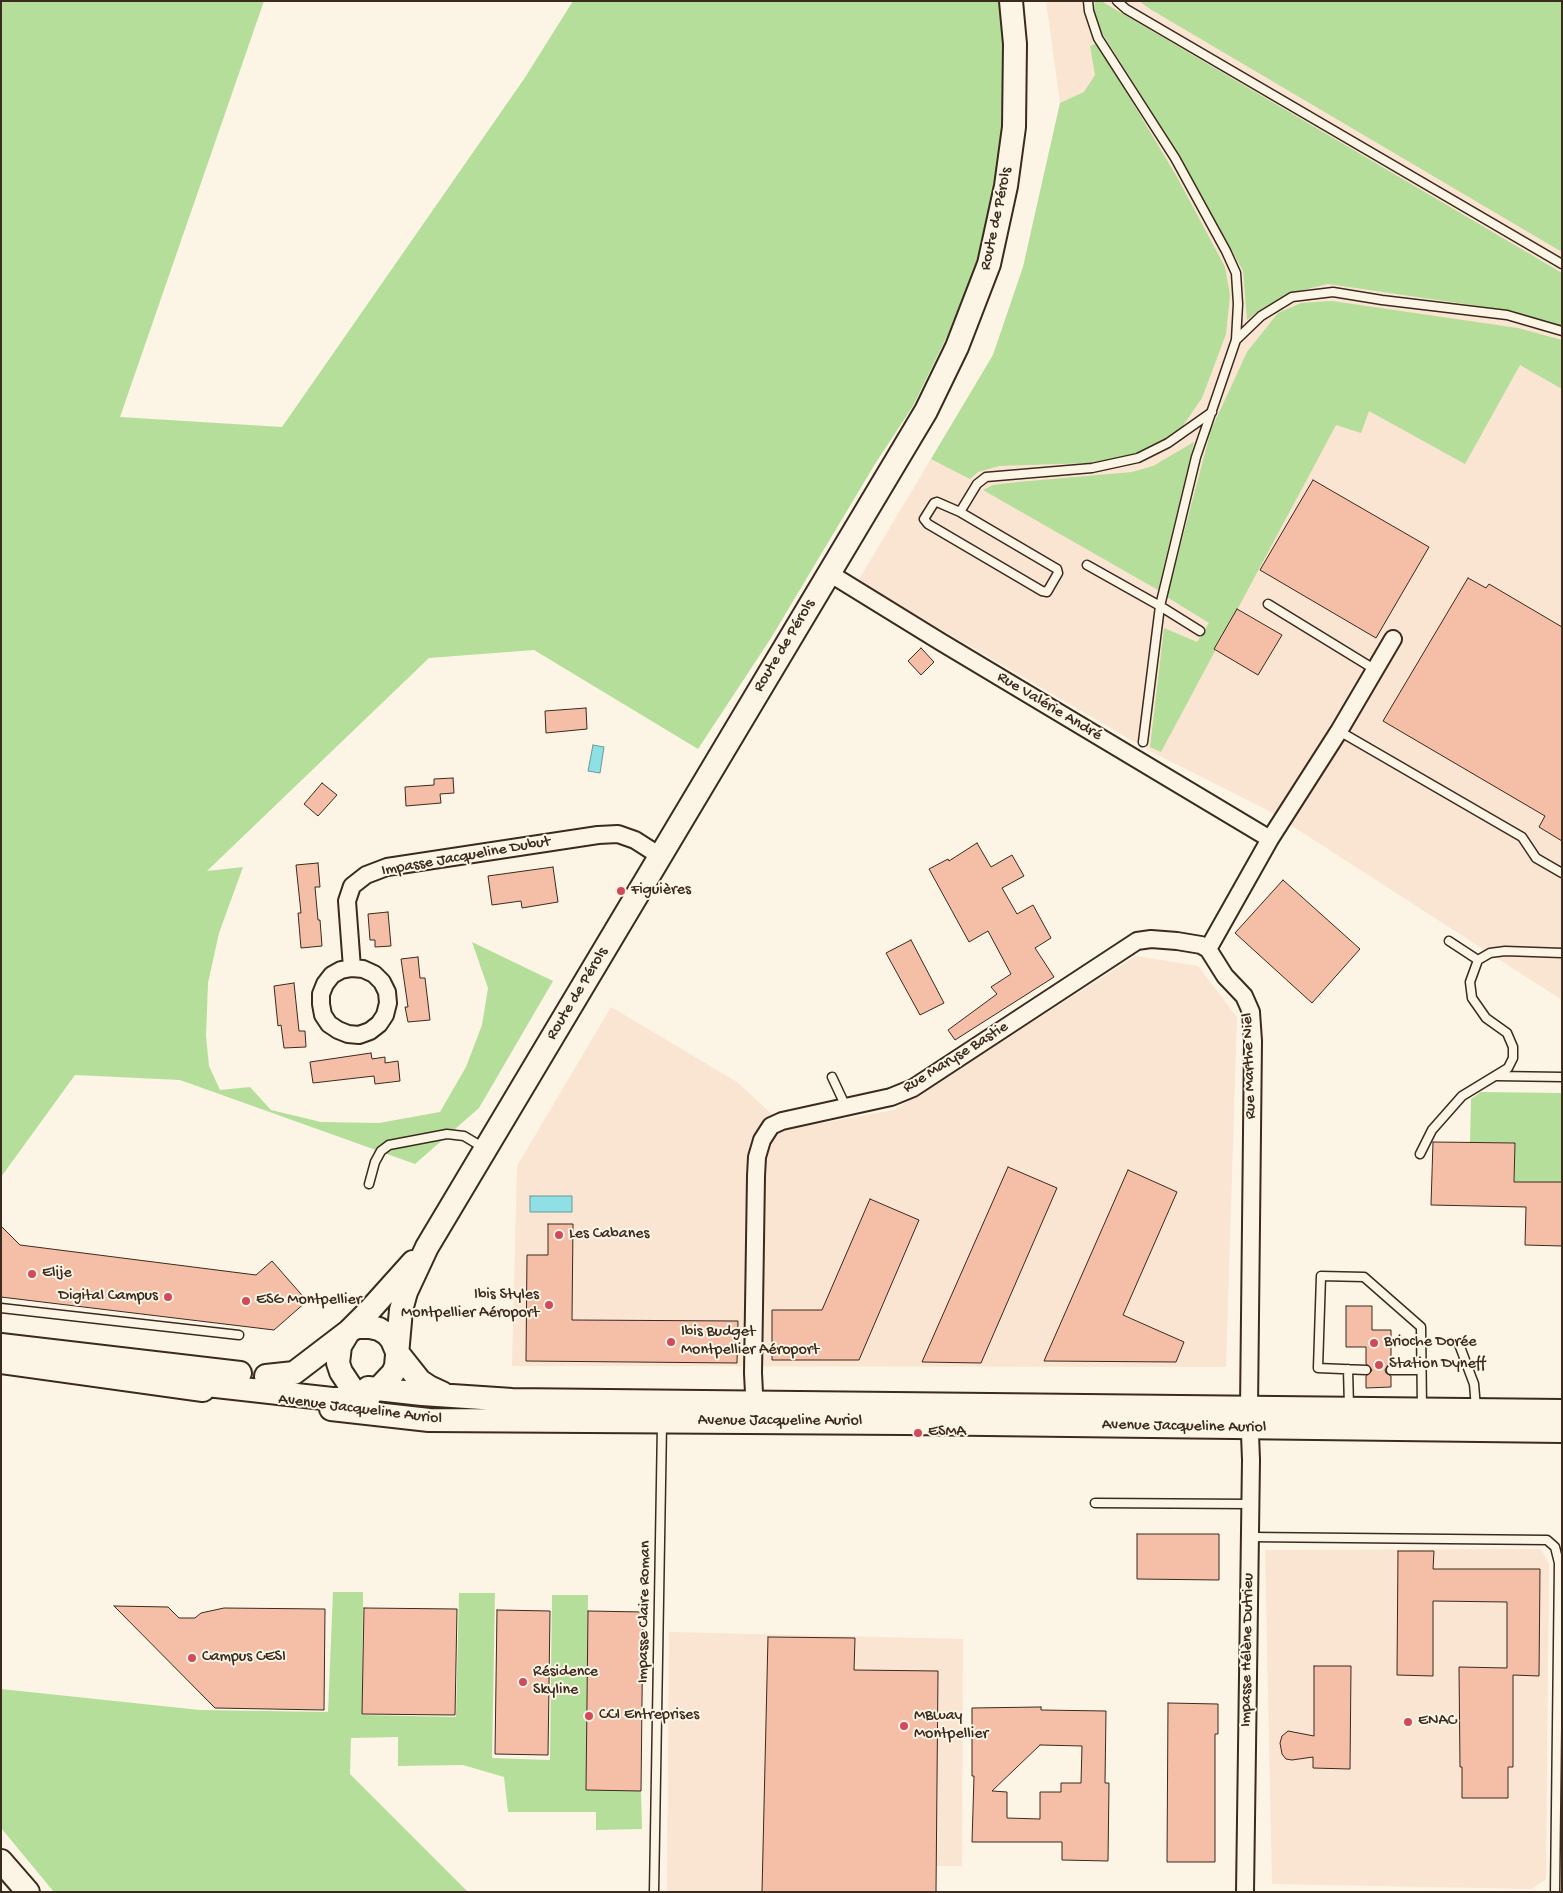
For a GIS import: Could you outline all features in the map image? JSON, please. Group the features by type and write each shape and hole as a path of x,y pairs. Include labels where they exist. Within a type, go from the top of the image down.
{"main road":[{"name":"Route de Pérols","path":"397,1352 401,1310 406,1292 427,1246 926,411 957,348 989,264 1006,186 1014,127 1015,44 1011,1"},
{"name":"Route de Pérols","path":"266,1376 294,1373 349,1330 369,1311 427,1246"},
{"path":"395,1418 364,1394 341,1372 338,1355 340,1346 349,1330 363,1327 379,1329 392,1340 397,1352 420,1381 429,1387 450,1395"},
{"name":"Avenue Jacqueline Auriol","path":"1,1345 266,1376 364,1394 588,1395 755,1413"},
{"path":"189,1387 207,1385 332,1398 364,1394 393,1373 396,1366 397,1352"},
{"name":"Avenue Jacqueline Auriol","path":"1,1362 189,1387 395,1418 662,1422 755,1413 903,1403 1249,1417 1350,1430 1562,1431"},
{"name":"Avenue Jacqueline Auriol","path":"1249,1417 1348,1408 1562,1411"},
{"path":"1,1861 28,1892"}],"street":[{"name":"Rue Valérie André","path":"829,573 1270,840"},
{"path":"1208,949 1270,840 1339,731 1393,638"},
{"name":"Impasse Jacqueline Dubut","path":"352,968 347,901 352,886 366,875 387,868 598,835 618,834 635,840 660,856"},
{"name":"Rue Maryse Bastie","path":"755,1413 753,1373 757,1157 762,1140 771,1126 782,1121 891,1097 913,1088 1137,941 1151,939 1177,941 1201,945 1208,949"},
{"name":"Rue Marthe Niel","path":"1208,949 1225,976 1244,996 1248,1004 1251,1020 1252,1152 1249,1417"},
{"path":"352,968 363,969 374,974 382,982 387,992 388,1003 379,1024 370,1031 359,1034 348,1034 334,1027 323,1015 321,1004 322,994 332,976 342,970 352,968"},
{"name":"Impasse Hélène Dutrieu","path":"1246,1892 1250,1537 1249,1417"}],"lane":[{"path":"1088,1 1089,11 1098,38 1117,71 1175,158 1236,273 1238,304 1236,340 1196,457 1160,606 1143,742"},
{"path":"1117,1 1126,9 1562,264"},
{"path":"1236,340 1261,316 1292,297 1333,292 1382,300 1507,315 1562,331"},
{"path":"960,512 977,484 986,477 1092,468 1138,458 1168,443 1212,412"},
{"path":"937,502 960,512 1057,569 1058,573 1047,592 1017,577 928,524 924,519 934,503 937,502"},
{"path":"1088,565 1200,631"},
{"path":"1268,604 1374,669"},
{"path":"1339,731 1522,837 1536,858 1562,873"},
{"path":"1449,941 1478,960"},
{"path":"1420,1154 1432,1130 1462,1096 1508,1068 1513,1058 1513,1047 1507,1033 1486,1018 1472,998 1470,982 1478,960 1490,953 1505,951 1562,953"},
{"path":"1497,1076 1562,1077"},
{"path":"832,1077 846,1108"},
{"path":"369,1184 375,1162 381,1152 389,1145 447,1134 464,1136 486,1149"},
{"path":"1366,1370 1318,1368 1321,1276 1364,1277 1421,1327 1422,1410"},
{"path":"1,1308 239,1335"},
{"path":"1459,1344 1474,1384 1476,1410"},
{"path":"1348,1369 1348,1408"},
{"path":"1391,1370 1421,1370"},
{"name":"Impasse Claire Roman","path":"654,1892 662,1422"},
{"path":"1095,1502 1250,1504"},
{"path":"1250,1537 1547,1540 1555,1547 1559,1563 1560,1671 1555,1892"}],"shaded area":[{"path":"1046,1 1562,1 1562,1000 1269,811 1152,752 858,581 993,355 1023,267 1060,103"},
{"path":"1136,956 1198,966 1237,1017 1226,1367 512,1366 517,1166 611,1007 737,1082 788,1129 894,1110"},
{"name":"ENAC","path":"1541,1549 1549,1564 1546,1879 1532,1889 1272,1884 1265,1550"},
{"path":"669,1632 963,1639 962,1866 936,1866 936,1892 667,1892"}],"green space":[{"path":"1,1 264,1 120,417 282,427 524,79 573,1 1002,1 1006,94 1002,155 988,223 970,289 913,406 875,464 771,638 698,749 534,650 429,658 207,871 243,867 219,933 208,983 206,1036 209,1066 220,1090 250,1087 271,1110 321,1122 379,1123 440,1112 466,1067 482,1025 488,988 472,942 553,981 479,1108 415,1164 180,1080 75,1075 1,1177"},
{"path":"1095,1 1101,1 1562,273 1562,326 1506,310 1328,284 1290,293 1258,311 1247,320 1243,271 1178,154 1101,31 1094,10"},
{"path":"1139,1 1562,1 1562,252 1150,9"},
{"path":"1097,43 1177,177 1225,267 1230,295 1226,334 1202,398 1180,430 1153,449 1126,458 1087,463 999,466 978,472 970,479 931,459 993,355 1023,267 1060,103 1084,92 1095,75 1090,46"},
{"path":"1332,301 1518,328 1562,340 1562,389 1520,365 1465,464 1369,411 1361,433 1336,425 1161,752 1150,747 1164,628 1197,642 1209,623 1167,597 1211,430 1247,352 1278,313 1301,303"},
{"path":"1194,442 1158,590 983,490 993,485 1132,472 1153,466"},
{"path":"1481,1092 1562,1093 1562,1182 1527,1182 1514,1194 1515,1143 1470,1142 1471,1099"},
{"path":"333,1592 363,1592 362,1715 456,1717 459,1593 495,1593 492,1758 550,1760 552,1595 588,1595 586,1789 641,1791 642,1829 596,1830 596,1812 508,1812 504,1777 463,1765 398,1766 398,1737 351,1738 350,1774 468,1892 54,1892 1,1828 1,1689 200,1710 328,1712"}],"water":[{"path":"593,745 604,747 600,773 588,771"},
{"path":"530,1196 572,1196 572,1212 530,1212"}],"building":[{"path":"1313,480 1429,547 1376,638 1260,570"},
{"path":"1468,578 1486,588 1489,584 1562,627 1562,841 1539,827 1545,816 1383,721"},
{"path":"1237,609 1282,635 1258,675 1214,649"},
{"path":"921,648 934,662 921,675 908,661"},
{"path":"586,708 587,729 546,733 545,711"},
{"path":"453,778 454,793 440,794 441,803 406,806 405,787 434,785 434,779"},
{"path":"322,783 337,795 318,816 304,804"},
{"path":"977,843 991,867 1012,855 1024,876 1002,888 1017,914 1033,905 1051,938 1035,948 1054,977 955,1040 948,1030 997,994 991,987 1011,974 988,931 969,942 929,869 948,859 949,861"},
{"path":"318,863 320,887 315,887 322,946 301,948 298,913 301,913 296,865"},
{"path":"553,867 558,902 522,908 521,901 492,905 488,876"},
{"path":"1283,880 1360,949 1312,1003 1235,933"},
{"path":"388,912 391,946 375,947 375,940 370,940 368,914"},
{"path":"911,940 944,1003 920,1015 886,953"},
{"path":"418,957 420,978 425,978 430,1020 408,1022 405,1007 408,1007 401,959"},
{"path":"294,983 299,1031 305,1031 306,1047 284,1048 281,1025 278,1026 274,986"},
{"path":"371,1053 372,1059 385,1057 385,1063 398,1061 400,1081 375,1084 374,1076 313,1083 310,1062"},
{"path":"1433,1142 1515,1143 1514,1182 1562,1182 1562,1246 1525,1245 1526,1207 1431,1205"},
{"path":"1008,1167 1057,1188 981,1363 922,1362"},
{"path":"1128,1170 1177,1192 1123,1315 1184,1342 1176,1362 1044,1361"},
{"path":"870,1199 919,1220 859,1360 772,1360 772,1310 822,1310"},
{"path":"548,1224 573,1224 572,1320 738,1321 737,1363 526,1361 527,1255 548,1255"},
{"path":"1,1226 20,1245 256,1275 272,1261 307,1301 274,1330 1,1297"},
{"path":"1346,1306 1372,1306 1372,1330 1391,1330 1391,1364 1385,1370 1391,1376 1391,1387 1366,1388 1366,1376 1372,1370 1366,1364 1366,1347 1346,1347"},
{"path":"1137,1534 1219,1534 1219,1580 1137,1579"},
{"path":"1398,1551 1434,1551 1433,1569 1540,1569 1539,1676 1513,1675 1513,1767 1508,1767 1508,1798 1462,1798 1459,1667 1507,1668 1507,1602 1433,1601 1433,1676 1397,1675"},
{"name":"Campus CESI","path":"114,1606 168,1607 179,1618 195,1618 201,1613 224,1608 325,1609 324,1710 215,1708"},
{"path":"364,1608 457,1609 455,1715 362,1714"},
{"name":"Résidence Skyline","path":"497,1610 550,1611 548,1755 495,1754"},
{"path":"588,1611 643,1612 641,1791 586,1790"},
{"path":"768,1637 855,1638 854,1670 938,1671 936,1892 762,1892"},
{"path":"1314,1666 1351,1666 1350,1769 1313,1768 1313,1757 1292,1760 1286,1759 1282,1754 1280,1743 1282,1736 1288,1731 1314,1736"},
{"path":"1168,1703 1218,1704 1218,1734 1215,1734 1215,1862 1167,1862"},
{"path":"1041,1707 1041,1710 1106,1711 1105,1783 1109,1783 1108,1861 1062,1860 1062,1842 972,1842 974,1776 972,1776 972,1708","holes":["1040,1745 1082,1746 1081,1783 1061,1783 1061,1792 1040,1792 1040,1819 1007,1818 1007,1792 992,1791"]}],"place":[{"name":"Figuières","path":"621,891"},
{"name":"Les Cabanes","path":"559,1235"},
{"name":"Elije","path":"32,1274"},
{"name":"Digital Campus","path":"168,1297"},
{"name":"ESG Montpellier","path":"246,1301"},
{"name":"Ibis Styles Montpellier Aéroport","path":"549,1305"},
{"name":"Ibis Budget Montpellier Aéroport","path":"671,1342"},
{"name":"Brioche Dorée","path":"1374,1343"},
{"name":"Station Dyneff","path":"1379,1365"},
{"name":"ESMA","path":"918,1433"},
{"name":"Campus CESI","path":"192,1658"},
{"name":"Résidence Skyline","path":"523,1682"},
{"name":"CCI Entreprises","path":"589,1716"},
{"name":"ENAC","path":"1408,1722"},
{"name":"MBway Montpellier","path":"904,1726"}]}
